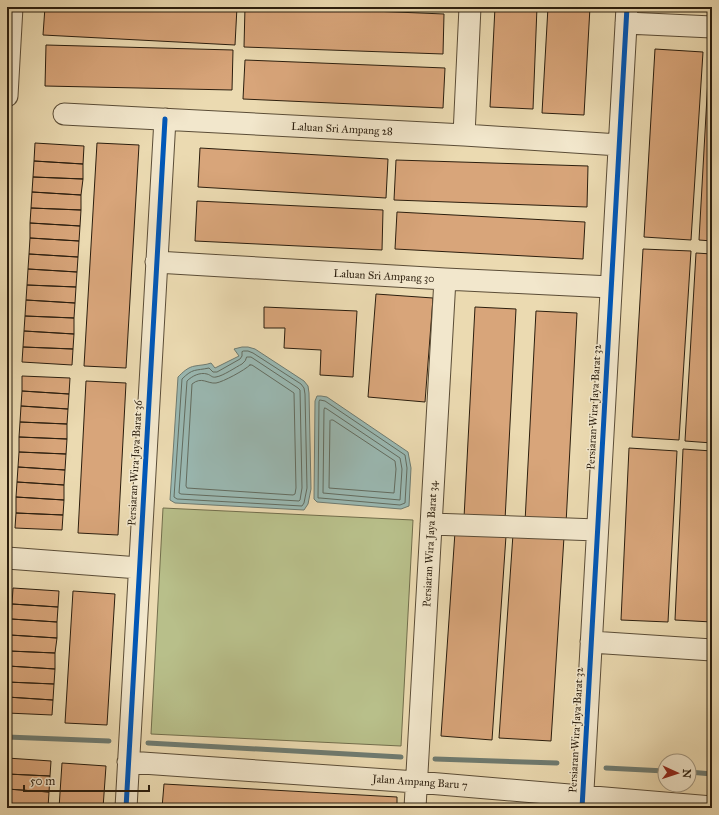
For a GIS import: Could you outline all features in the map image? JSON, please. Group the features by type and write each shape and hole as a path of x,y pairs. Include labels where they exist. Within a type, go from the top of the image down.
{"street":[{"path":"7,96 12,7"},
{"path":"464,135 470,7"},
{"path":"626,15 712,28"},
{"name":"Persiaran Wira Jaya Barat 32","path":"582,802 626,15"},
{"name":"Laluan Sri Ampang 28","path":"64,114 464,135 619,145"},
{"name":"Persiaran Wira Jaya Barat 36","path":"126,808 164,119"},
{"name":"Laluan Sri Ampang 30","path":"156,262 611,287"},
{"name":"Persiaran Wira Jaya Barat 34","path":"415,808 445,279"},
{"path":"431,524 597,530"},
{"path":"7,558 139,568"},
{"path":"591,642 712,650"},
{"name":"Jalan Ampang Baru 7","path":"128,762 416,782 582,802 712,807"}],"green space":[{"path":"163,508 413,520 401,746 151,734"}],"water":[{"path":"242,347 255,349 304,381 308,386 311,489 308,504 304,510 175,503 170,500 178,377 192,367 211,363 215,368 239,356 234,349"},
{"path":"317,396 327,397 408,452 411,468 409,506 401,509 317,502 314,499 315,401"}],"building":[{"path":"45,7 237,7 235,45 43,35"},
{"path":"245,7 444,14 443,54 244,47"},
{"path":"495,7 537,7 533,109 490,107"},
{"path":"548,7 590,7 584,115 542,113"},
{"path":"710,42 712,42 712,241 699,240"},
{"path":"46,45 233,50 232,90 45,86"},
{"path":"655,49 703,52 691,240 644,237"},
{"path":"245,60 445,68 443,108 243,99"},
{"path":"35,143 84,146 83,164 34,161"},
{"path":"97,143 139,145 126,368 84,366"},
{"path":"200,148 388,159 386,198 198,187"},
{"path":"396,160 588,166 587,207 394,200"},
{"path":"34,161 83,164 83,179 33,177"},
{"path":"33,177 83,179 81,195 32,192"},
{"path":"32,192 81,195 81,210 31,208"},
{"path":"197,201 383,210 382,250 195,241"},
{"path":"31,208 81,210 80,226 30,223"},
{"path":"397,212 585,222 583,259 395,249"},
{"path":"30,223 80,226 79,241 30,238"},
{"path":"30,238 79,241 78,257 29,254"},
{"path":"643,249 691,251 679,440 632,437"},
{"path":"696,253 712,254 712,443 685,441"},
{"path":"29,254 78,257 77,272 28,269"},
{"path":"28,269 77,272 76,287 27,285"},
{"path":"27,285 76,287 75,303 26,300"},
{"path":"376,294 433,298 425,402 368,397"},
{"path":"26,300 75,303 74,318 25,316"},
{"path":"264,307 357,311 353,377 320,375 321,350 284,348 285,328 264,328"},
{"path":"475,307 516,309 505,520 464,518"},
{"path":"536,311 577,313 566,524 525,522"},
{"path":"25,316 74,318 74,334 24,331"},
{"path":"24,331 74,334 73,349 23,347"},
{"path":"23,347 73,349 72,365 22,362"},
{"path":"22,376 70,378 69,394 22,391"},
{"path":"86,381 126,383 118,535 78,533"},
{"path":"22,391 69,394 68,409 21,406"},
{"path":"21,406 68,409 67,424 20,422"},
{"path":"20,422 67,424 67,439 19,437"},
{"path":"19,437 67,439 66,454 19,452"},
{"path":"629,448 677,451 668,622 621,620"},
{"path":"683,449 712,451 712,622 675,620"},
{"path":"19,452 66,454 65,470 18,467"},
{"path":"18,467 65,470 64,485 17,482"},
{"path":"17,482 64,485 64,500 16,497"},
{"path":"16,497 64,500 63,515 16,513"},
{"path":"16,513 63,515 62,530 15,528"},
{"path":"455,532 506,536 492,740 441,736"},
{"path":"513,534 564,537 551,741 499,738"},
{"path":"13,588 59,591 58,607 12,604"},
{"path":"73,591 115,594 107,725 65,723"},
{"path":"12,604 58,607 57,622 11,619"},
{"path":"11,619 57,622 57,638 10,635"},
{"path":"10,635 57,638 55,653 9,651"},
{"path":"9,651 55,653 55,669 8,666"},
{"path":"8,666 55,669 54,684 7,682"},
{"path":"7,682 54,684 53,700 7,697"},
{"path":"7,697 53,700 52,715 7,713"},
{"path":"7,758 51,761 50,776 7,774"},
{"path":"62,763 106,766 103,808 59,808"},
{"path":"7,774 50,776 49,792 7,789"},
{"path":"164,784 397,797 397,808 162,808"},
{"path":"7,789 49,792 48,807 7,804"},
{"path":"7,804 48,807 48,808 7,808"},
{"path":"442,805 478,808 442,808"}],"waterway":[{"path":"7,737 109,741"},
{"path":"148,743 401,757"},
{"path":"435,759 557,763"},
{"path":"606,768 657,771"},
{"path":"697,773 712,774"}],"cycle path":[{"path":"582,808 627,7"},
{"path":"126,808 165,119"}]}
